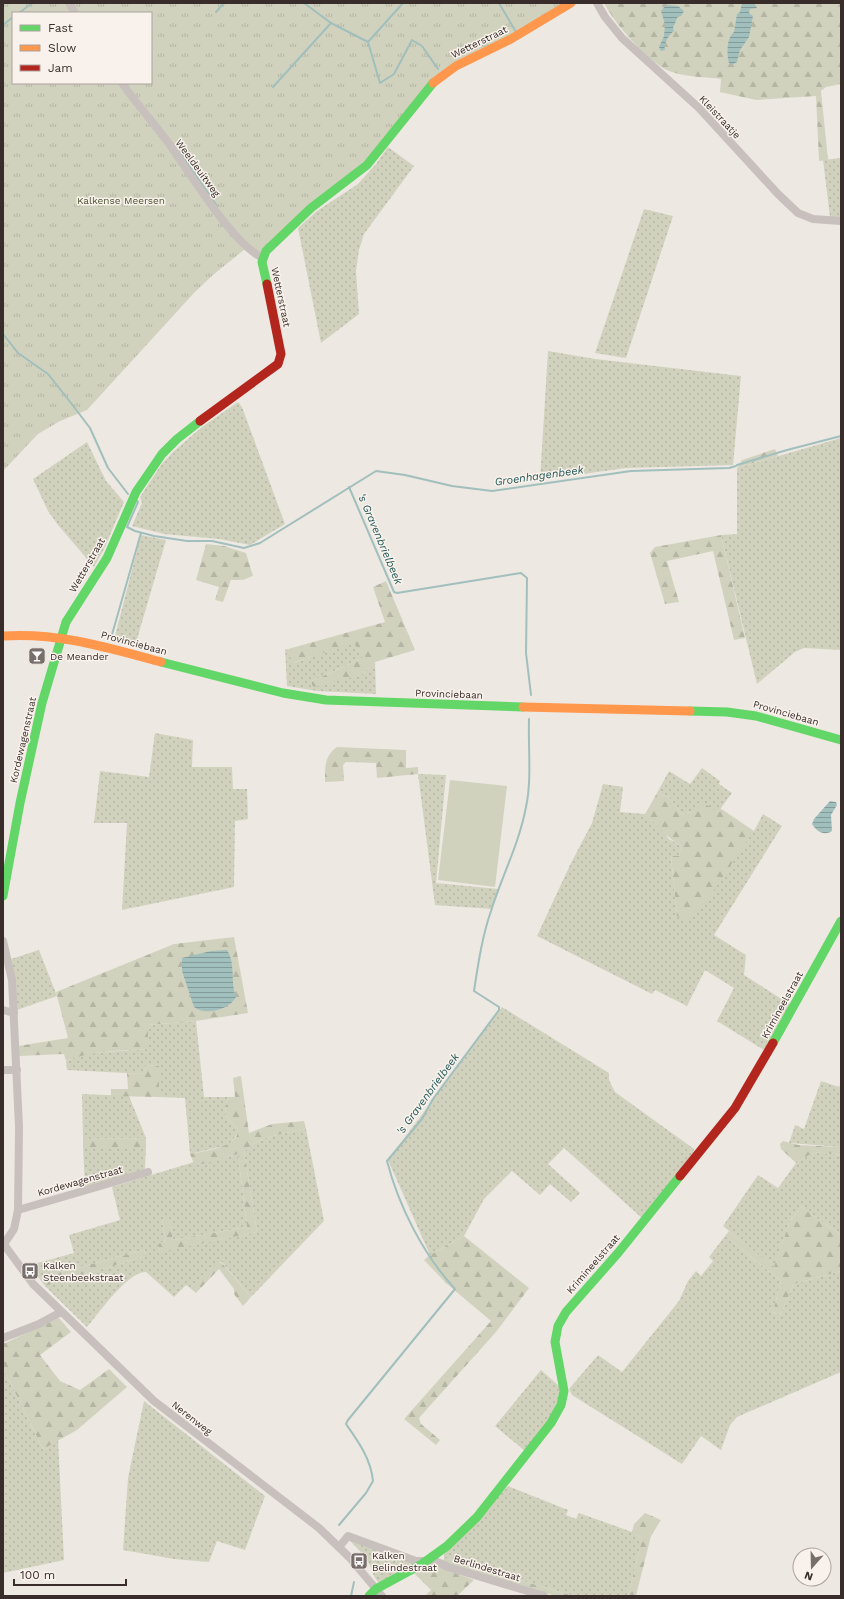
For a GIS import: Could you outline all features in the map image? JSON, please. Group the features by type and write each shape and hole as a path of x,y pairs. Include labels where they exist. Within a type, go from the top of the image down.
{"street":[{"path":"69,3 74,12"},
{"name":"Wetterstraat","path":"61,637 66,622 107,558 136,492 162,454 177,439 205,417 278,364 281,354 262,262 266,251 311,208 367,165 436,79 456,66 511,39 571,3"},
{"name":"Kleistraatje","path":"597,3 605,17 622,38 699,108 778,194 798,213 813,219 841,221"},
{"name":"Weeldeuitweg","path":"123,84 233,232 254,254 263,258"},
{"name":"Provinciebaan","path":"3,636 36,635 61,637 303,697 364,703 727,712 748,714 774,720 841,740"},
{"name":"Kordewagenstraat","path":"3,896 42,703 61,637"},
{"name":"Krimineelstraat","path":"369,1596 379,1593 447,1546 477,1517 551,1423 561,1405 564,1391 555,1342 558,1326 566,1312 618,1254 736,1108 788,1018 841,921"},
{"path":"3,941 12,980 19,1127 18,1210 14,1230 4,1244"},
{"path":"3,1010 14,1013"},
{"path":"3,1070 17,1070"},
{"name":"Kordewagenstraat","path":"18,1210 148,1172"},
{"name":"Nerenweg","path":"4,1244 33,1284 154,1401 319,1528 339,1547 379,1593"},
{"path":"3,1338 39,1324 61,1312"},
{"name":"Berlindestraat","path":"339,1547 348,1536 416,1561 435,1561 448,1567 544,1596"}],"green space":[{"name":"Kalkense Meersen","path":"3,3 563,3 521,30 448,67 368,159 255,257 245,249 213,275 194,293 87,410 60,421 38,434 3,471"},
{"path":"604,3 841,3 841,84 826,87 821,91 828,160 819,161 816,96 756,100 720,92 721,79 690,76 672,72 654,62 634,43 624,32"},
{"path":"388,147 414,166 364,234 359,250 356,271 359,314 321,343 298,228 317,211 358,184 376,164"},
{"path":"841,158 841,218 830,217 823,160"},
{"path":"644,209 673,216 626,358 595,353"},
{"path":"548,351 595,359 741,376 733,465 626,468 540,480"},
{"path":"238,402 242,407 285,524 250,545 219,539 164,534 132,526 142,503 140,497 161,465 173,452 202,427"},
{"path":"841,438 841,650 804,648 795,652 757,684 721,535 737,534 737,468"},
{"path":"87,442 106,481 124,502 104,549 94,567 48,511 33,479"},
{"path":"775,449 778,456 737,468 742,460"},
{"path":"141,535 166,540 135,646 114,640"},
{"path":"721,535 745,638 734,640 713,551 667,561 679,602 665,604 650,553 655,547"},
{"path":"206,544 224,546 246,553 253,576 243,580 231,580 223,602 215,600 219,587 196,580"},
{"path":"386,581 415,650 375,662 361,675 314,687 312,685 312,681 363,658 354,643 292,663 288,649 385,622 373,587"},
{"path":"354,642 363,658 312,681 361,675 375,662 376,694 317,691 287,686 285,649 288,649 293,663"},
{"path":"155,733 193,740 192,767 232,767 233,789 247,789 248,819 235,821 234,887 122,910 127,823 94,823 100,771 149,777"},
{"path":"337,747 406,750 406,768 418,767 418,774 377,778 376,763 346,762 343,765 344,781 325,782 325,767 327,758"},
{"path":"702,768 720,781 719,784 732,793 718,812 693,811 682,815 669,797 657,793 669,771 690,784"},
{"path":"418,774 446,775 436,883 499,889 492,909 435,905"},
{"path":"450,780 507,786 495,887 438,880"},
{"path":"603,784 623,787 620,812 645,814 662,829 669,839 681,846 679,856 671,857 677,916 754,831 763,814 782,826 714,935 746,955 744,975 791,1005 764,1050 717,1021 734,988 705,970 687,1006 655,990 652,994 537,936 570,865 592,823"},
{"path":"657,793 669,797 682,815 693,811 702,802 718,812 720,808 754,831 707,900 686,921 677,916 671,856 679,856 681,846 645,814"},
{"path":"234,937 248,1013 196,1021 148,1025 148,1049 96,1053 76,1057 66,1061 64,1054 19,1056 18,1046 68,1038 56,992 174,944"},
{"path":"39,950 57,996 17,1010 11,959"},
{"path":"502,1007 609,1073 609,1080 615,1092 694,1149 693,1154 642,1218 564,1148 548,1164 580,1193 571,1202 550,1184 540,1195 512,1171 484,1199 464,1236 430,1255 388,1160"},
{"path":"196,1021 204,1097 228,1097 226,1115 238,1129 238,1133 229,1145 190,1154 185,1098 159,1097 159,1066 146,1065 145,1074 67,1070 66,1061 79,1056 91,1053 148,1049 148,1025"},
{"path":"146,1065 159,1066 159,1097 111,1096 111,1089 128,1089 127,1073 145,1074"},
{"path":"241,1076 249,1133 272,1124 304,1121 306,1129 264,1139 256,1142 244,1152 257,1232 160,1252 158,1244 166,1241 162,1220 169,1218 173,1240 247,1227 238,1154 195,1166 190,1154 220,1148 233,1140 237,1135 238,1129 226,1115 226,1107 228,1097 235,1097 233,1078"},
{"path":"821,1081 839,1087 841,1081 841,1147 789,1143 795,1125 804,1129"},
{"path":"82,1094 129,1096 146,1138 83,1139"},
{"path":"306,1129 324,1221 251,1297 222,1262 217,1262 190,1288 186,1285 174,1297 146,1272 131,1278 123,1285 87,1327 45,1286 146,1256 144,1250 39,1278 30,1265 74,1253 69,1235 120,1220 112,1187 194,1162 195,1165 238,1154 247,1227 173,1240 169,1219 162,1220 166,1241 158,1244 160,1251 257,1232 244,1152 256,1142 264,1139"},
{"path":"146,1138 146,1147 83,1147 83,1139"},
{"path":"783,1141 798,1145 841,1147 841,1155 814,1152 796,1163 781,1149 780,1144"},
{"path":"83,1147 146,1147 144,1171 85,1187"},
{"path":"814,1152 841,1155 841,1235 801,1207 790,1221 774,1268 723,1226 758,1175 778,1188 796,1163"},
{"path":"801,1207 841,1235 841,1271 797,1283 793,1286 780,1315 773,1312 781,1281 725,1236 729,1231 774,1267 790,1221"},
{"path":"464,1236 529,1288 496,1332 419,1418 421,1424 440,1440 436,1445 404,1419 491,1321 446,1283 424,1260 430,1255"},
{"path":"725,1236 781,1281 773,1312 780,1315 793,1286 797,1283 841,1271 841,1372 737,1417 730,1425 721,1450 701,1436 682,1464 572,1395 569,1389 598,1355 622,1372 679,1301 688,1281 696,1271 701,1276 713,1261 709,1257"},
{"path":"144,1250 146,1256 45,1286 39,1278"},
{"path":"217,1261 222,1263 251,1297 243,1306 234,1294 234,1289 219,1269 196,1293 190,1288"},
{"path":"59,1318 71,1332 40,1355 60,1381 80,1390 109,1369 127,1387 77,1430 43,1449 3,1368 3,1344"},
{"path":"3,1368 43,1449 58,1439 64,1560 3,1573"},
{"path":"541,1370 559,1386 559,1395 553,1413 525,1451 495,1426"},
{"path":"144,1401 265,1496 245,1550 217,1541 209,1562 174,1559 123,1550 128,1478"},
{"path":"508,1486 568,1510 566,1515 576,1519 579,1513 632,1532 642,1539 628,1596 574,1596 444,1558 444,1554"},
{"path":"645,1513 661,1520 651,1536 636,1596 628,1596 642,1539 632,1532 634,1524"},
{"path":"349,1540 416,1563 380,1584 375,1578 366,1559"},
{"path":"444,1558 574,1596 556,1596 541,1592 443,1562"},
{"path":"428,1563 474,1580 457,1596 425,1596 431,1590 414,1573"}],"water":[{"path":"742,3 753,3 757,8 750,9 749,13 753,16 749,37 740,50 737,62 732,65 728,60 728,42 734,32 737,14 740,12"},
{"path":"665,6 678,6 684,11 681,16 678,16 673,28 674,31 668,37 666,42 665,50 661,51 659,47 664,36 665,24 661,11"},
{"path":"830,801 836,802 837,805 831,815 832,831 823,833 818,831 812,824 814,819"},
{"path":"227,950 231,961 233,985 236,997 233,1002 223,1008 210,1011 199,1010 194,1007 182,971 182,958 211,951"}],"waterway":[{"path":"20,12 32,3"},
{"path":"216,12 224,3"},
{"path":"304,3 331,23"},
{"path":"403,3 368,42 380,83 394,74 412,40 422,46 438,69"},
{"path":"499,3 516,32"},
{"path":"3,25 12,18"},
{"path":"273,87 331,23 368,42"},
{"path":"180,152 217,206"},
{"name":"'s Gravenbrielbeek","path":"3,334 18,353 48,374 71,403 90,428 108,468 128,494"},
{"name":"Groenhagenbeek","path":"737,465 841,436"},
{"name":"Groenhagenbeek","path":"136,500 138,502 127,527 135,531 154,536 187,541 212,541 244,548 260,543 376,471 405,475 452,486 492,491 631,471 729,468 736,466"},
{"name":"'s Gravenbrielbeek","path":"349,487 394,592 397,593 521,573 527,578 526,653 531,695"},
{"path":"111,638 141,533"},
{"name":"'s Gravenbrielbeek","path":"339,1525 366,1493 373,1481 367,1458 346,1424 455,1289 433,1261 414,1229 398,1195 387,1161 422,1119 433,1099 499,1010 499,1007 474,991 485,931 495,898 519,834 526,807 529,774 529,719"},
{"name":"'s Gravenbrielbeek","path":"351,1596 354,1582"}],"traffic: fast":[{"path":"267,284 262,262 266,251 311,208 367,165 433,83"},
{"path":"3,896 20,803 42,703 66,622 107,558 136,492 162,454 177,439 200,421"},
{"path":"161,662 283,693 326,700 523,707"},
{"path":"690,711 727,712 756,716 841,740"},
{"path":"773,1043 841,921"},
{"path":"369,1596 376,1589 422,1564 447,1546 477,1517 551,1423 561,1405 564,1391 555,1342 558,1326 566,1312 618,1253 680,1176"}],"traffic: slow":[{"path":"433,83 456,66 511,39 571,3"},
{"path":"3,636 44,636 83,642 161,662"},
{"path":"523,707 690,711"}],"traffic: jam":[{"path":"200,421 278,364 281,354 267,284"},
{"path":"680,1176 735,1108 773,1043"}],"place":[{"name":"De Meander","path":"37,656"},
{"name":"Kalken Steenbeekstraat","path":"30,1271"},
{"name":"Kalken Belindestraat","path":"359,1561"}]}
